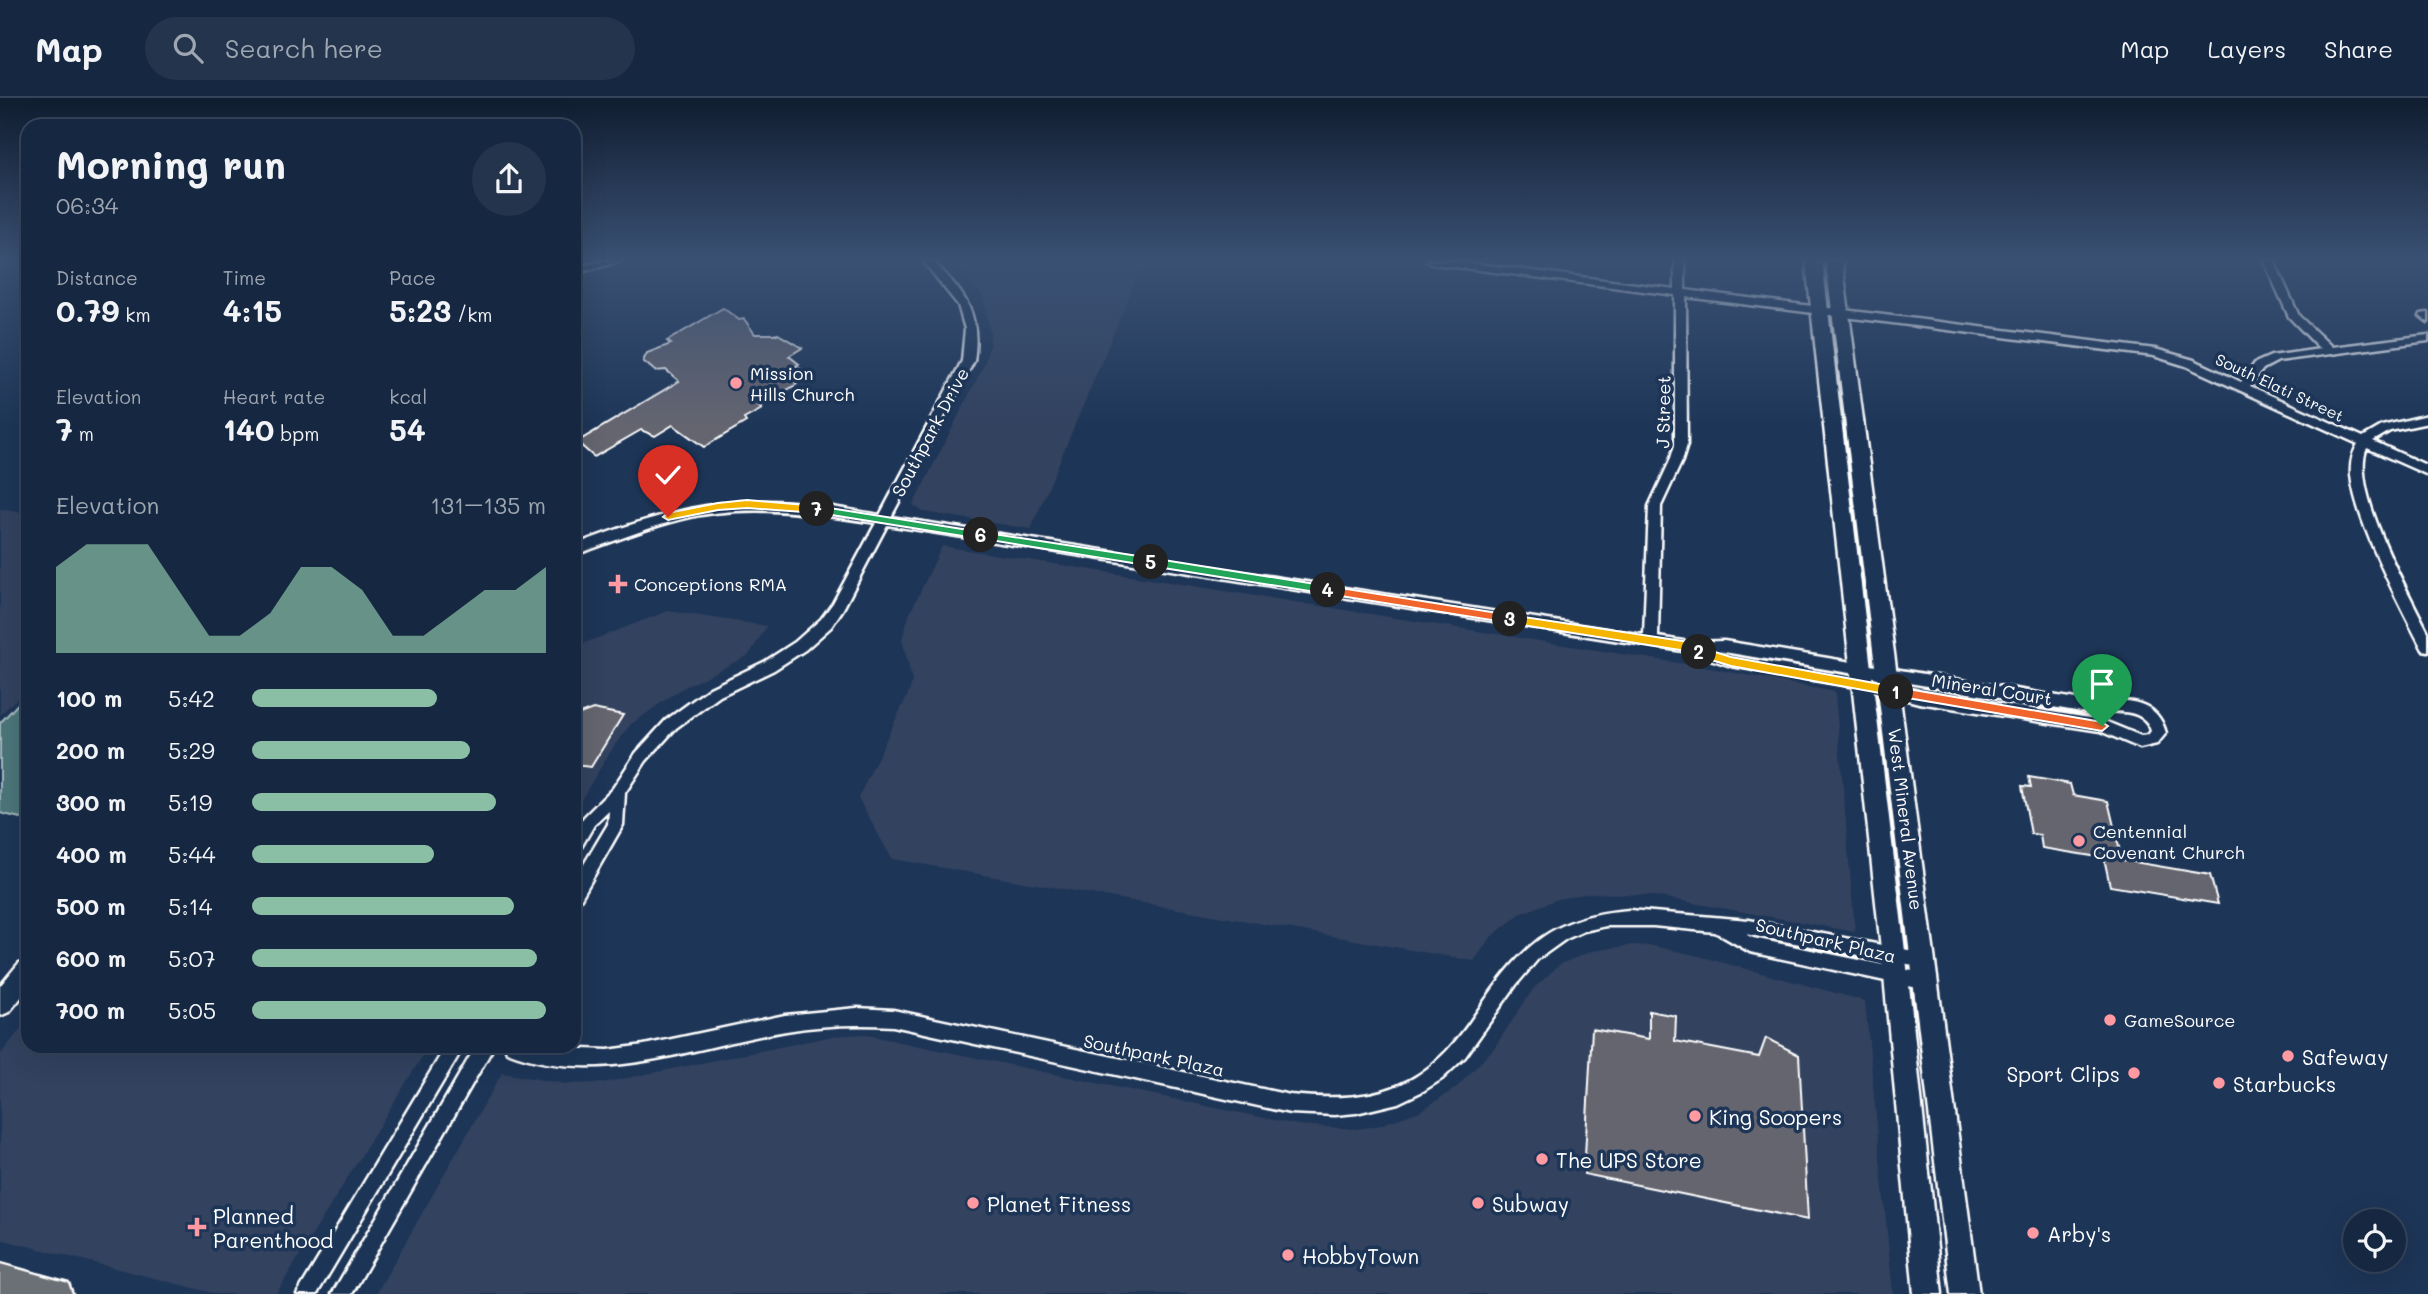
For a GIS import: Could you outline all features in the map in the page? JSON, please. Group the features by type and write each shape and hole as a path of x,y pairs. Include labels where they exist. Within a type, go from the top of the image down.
{"main road":[{"name":"West Mineral Avenue","path":"1820,317 1895,965 1928,1294"},
{"name":"West Mineral Avenue","path":"1841,317 1965,1294"},
{"path":"0,1004 21,979"},
{"path":"0,1279 57,1294"}],"street":[{"name":"Southpark Drive","path":"581,834 589,821 618,792 646,750 680,716 716,692 781,659 826,622 847,591 968,361 972,341 969,317"},
{"name":"J Street","path":"1651,641 1655,506 1660,489 1680,457 1680,317"},
{"name":"South Elati Street","path":"1877,317 2155,353 2190,363 2428,471"},
{"path":"2294,317 2328,350"},
{"path":"2243,387 2266,360 2428,338"},
{"path":"2428,419 2384,429 2365,443 2357,458 2358,477 2365,503 2428,646"},
{"name":"Mineral Court","path":"581,548 668,517 727,505 800,507 1689,647 1731,661 1860,675 1888,682 2102,726 2140,742 2152,740 2159,733 2155,720 2146,711 2135,707 2082,706 1888,682"},
{"name":"Southpark Drive","path":"581,883 615,825 618,792"},
{"name":"Southpark Plaza","path":"547,1053 571,1058 610,1058 805,1019 865,1015 893,1018 1290,1104 1341,1107 1384,1100 1413,1088 1438,1072 1455,1056 1529,957 1561,933 1591,921 1619,917 1660,919 1719,928 1749,945 1926,971"},
{"path":"306,1294 452,1053"},
{"path":"341,1294 482,1053"}],"shaded area":[{"path":"987,317 1120,317 1031,529 923,512 913,505 984,365 990,333"},
{"path":"0,509 21,513 21,694 0,715"},
{"path":"942,546 1710,668 1835,692 1855,932 1648,895 1590,893 1558,899 1520,914 1492,936 1474,961 892,859 858,798 909,692 912,681 902,639 909,615"},
{"path":"668,611 767,626 749,655 681,689 630,725 581,800 581,644"},
{"path":"1633,945 1653,946 1695,955 1865,1001 1893,1294 376,1294 502,1073 567,1084 603,1083 833,1036 862,1034 1298,1125 1356,1129 1377,1126 1420,1111 1456,1088 1494,1048 1533,989 1560,964 1592,951"},
{"path":"21,1029 21,1053 424,1053 276,1294 217,1294 0,1239 0,1055"}],"green space":[{"path":"21,700 21,818 0,813 0,723"}],"building":[{"name":"Mission Hills Church","path":"708,317 735,317 739,320 744,319 755,334 778,334 802,348 789,356 799,364 796,366 805,372 795,382 797,384 759,407 762,409 744,419 746,422 704,447 673,425 655,436 641,430 594,457 581,446 581,440 679,381 666,370 655,371 643,361 647,353 671,344 667,341"},
{"path":"593,709 623,715 591,767 581,766 581,713"},
{"name":"Centennial Covenant Church","path":"2029,777 2070,784 2073,795 2108,801 2122,860 2210,875 2218,904 2110,886 2104,858 2042,848 2040,835 2031,834 2022,786 2031,787"},
{"name":"King Soopers","path":"1649,1011 1676,1016 1675,1041 1759,1057 1766,1038 1799,1055 1808,1220 1584,1174 1592,1029 1649,1039"}],"place":[{"name":"Mission Hills Church","path":"736,383"},
{"name":"Conceptions RMA","path":"618,584"},
{"name":"Centennial Covenant Church","path":"2079,841"},
{"name":"GameSource","path":"2110,1020"},
{"name":"Safeway","path":"2288,1056"},
{"name":"Sport Clips","path":"2134,1073"},
{"name":"Starbucks","path":"2219,1083"},
{"name":"King Soopers","path":"1695,1116"},
{"name":"The UPS Store","path":"1542,1159"},
{"name":"Planet Fitness","path":"973,1203"},
{"name":"Subway","path":"1478,1203"},
{"name":"Planned Parenthood","path":"197,1227"},
{"name":"Arby's","path":"2033,1233"},
{"name":"HobbyTown","path":"1288,1255"}],"route":[{"path":"668,517 732,505 800,507 1689,647 1731,661 1861,683 1919,697 2102,726"}]}
